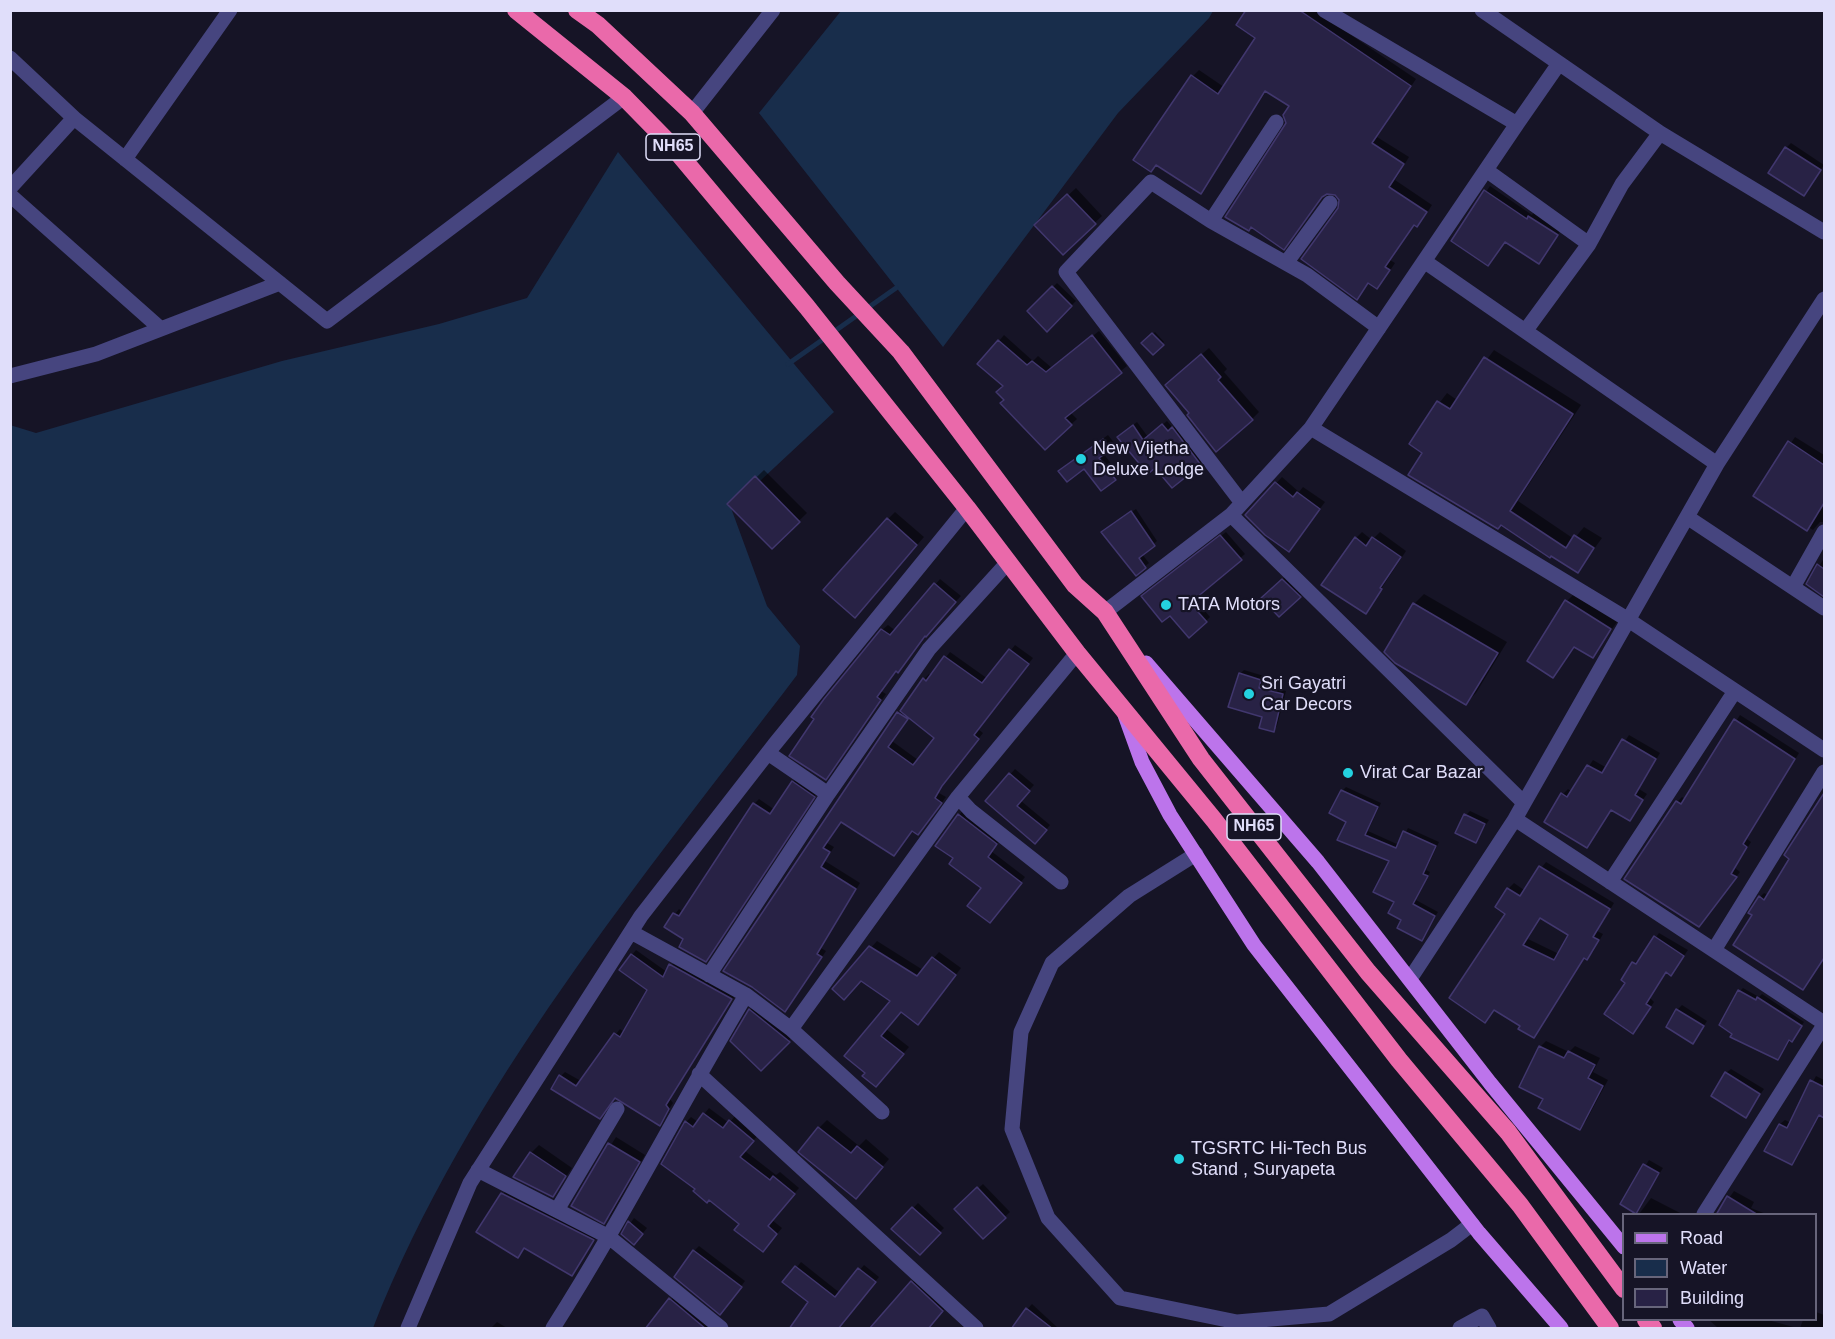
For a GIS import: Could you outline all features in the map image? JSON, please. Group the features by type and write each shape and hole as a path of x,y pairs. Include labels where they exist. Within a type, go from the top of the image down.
{"highway":[{"name":"NH65","path":"516,10 624,97 673,147 807,307 1009,561 1077,653 1214,820 1398,1060 1520,1205 1610,1329"},
{"name":"NH65","path":"577,10 692,113 837,283 901,352 1075,585 1105,612 1202,759 1368,972 1508,1132 1622,1288"}],"main road":[{"path":"1105,612 1318,862 1490,1083 1622,1245"},
{"path":"1122,707 1143,762 1170,815 1254,945 1472,1224 1561,1329"}],"street":[{"path":"125,159 230,10"},
{"path":"692,113 773,10"},
{"path":"1323,10 1517,124"},
{"path":"1482,10 1558,65 1660,133 1824,232"},
{"path":"10,58 74,118 327,321 624,97"},
{"path":"1105,612 1231,515 1311,428 1558,65"},
{"path":"10,188 74,118"},
{"path":"1211,220 1276,122"},
{"path":"1526,330 1589,244 1622,184 1660,133"},
{"path":"1486,170 1589,244"},
{"path":"1242,503 1066,272 1151,182 1286,264 1379,328"},
{"path":"10,195 161,329"},
{"path":"1286,264 1330,203"},
{"path":"1424,261 1717,464"},
{"path":"10,376 96,354 280,283"},
{"path":"1410,979 1515,819 1717,464 1824,298"},
{"path":"1311,428 1627,620 1824,750"},
{"path":"408,1329 470,1183 631,932 768,753 967,508"},
{"path":"1231,515 1524,803"},
{"path":"1687,517 1824,608"},
{"path":"1792,587 1824,532"},
{"path":"709,975 828,794 929,649 1009,561"},
{"path":"791,1029 958,797 1077,653"},
{"path":"1610,882 1735,690"},
{"path":"768,753 828,794"},
{"path":"1714,950 1824,772"},
{"path":"958,797 971,811 1061,882"},
{"path":"1515,819 1824,1024 1705,1213"},
{"path":"1196,854 1128,896 1052,963 1022,1032 1012,1130 1048,1218 1120,1298 1238,1322 1329,1314 1451,1240 1472,1224"},
{"path":"631,932 746,995 791,1029 882,1112"},
{"path":"553,1329 609,1237 699,1074 746,995"},
{"path":"699,1074 976,1329"},
{"path":"557,1210 617,1109"},
{"path":"478,1170 609,1237 721,1329"},
{"path":"1460,1329 1482,1316 1489,1329"}],"water":[{"path":"841,11 1213,11 1209,18 1118,113 943,347 759,113"},
{"path":"618,152 834,412 731,508 767,606 800,646 797,675 620,908 562,988 508,1069 458,1153 412,1239 373,1328 11,1328 10,425 36,433 282,361 439,324 527,298"}],"building":[{"path":"1246,10 1299,10 1411,86 1372,143 1404,164 1389,187 1427,212 1417,227 1414,225 1385,267 1390,270 1377,289 1368,283 1357,300 1301,259 1338,208 1339,200 1335,195 1327,194 1322,197 1284,250 1251,227 1249,231 1225,217 1286,123 1283,115 1289,106 1265,91 1201,194 1156,165 1151,172 1133,160 1191,75 1218,94 1255,38 1236,25"},
{"path":"1785,147 1821,170 1804,196 1768,173"},
{"path":"1484,190 1527,219 1528,216 1558,235 1539,264 1505,242 1488,266 1451,241"},
{"path":"1067,194 1096,224 1063,255 1034,225"},
{"path":"1052,286 1072,306 1047,332 1027,311"},
{"path":"1152,333 1164,345 1153,355 1141,343"},
{"path":"1092,335 1122,373 1065,418 1072,425 1045,450 1000,403 1004,400 996,392 1003,386 977,364 998,340 1027,365 1032,361 1046,372"},
{"path":"1201,354 1221,377 1218,380 1253,420 1216,452 1187,415 1189,413 1165,385"},
{"path":"1484,357 1573,414 1510,511 1566,548 1574,535 1594,548 1578,573 1551,556 1550,558 1501,525 1498,529 1408,475 1422,453 1409,444 1437,401 1450,409"},
{"path":"1162,424 1168,431 1172,427 1201,465 1172,488 1155,468 1148,474 1117,437 1133,425 1143,440"},
{"path":"1103,439 1111,450 1099,458 1116,480 1101,491 1084,469 1067,482 1058,471"},
{"path":"1788,441 1824,465 1824,503 1807,531 1753,496"},
{"path":"755,476 800,522 772,549 727,504"},
{"path":"1275,482 1293,497 1297,492 1320,509 1289,552 1265,535 1245,515"},
{"path":"1131,511 1155,546 1139,558 1146,568 1136,576 1101,532"},
{"path":"887,518 917,545 855,618 823,590"},
{"path":"1220,535 1242,560 1190,603 1207,622 1189,638 1170,616 1162,622 1141,596"},
{"path":"1355,537 1366,546 1372,537 1401,557 1366,614 1321,585"},
{"path":"1817,564 1824,569 1824,597 1806,584"},
{"path":"1282,579 1301,597 1279,617 1261,598"},
{"path":"934,583 956,602 925,636 877,697 881,700 826,780 789,756 814,719 811,717 824,699 881,629 890,635"},
{"path":"1565,600 1611,629 1593,658 1574,647 1553,678 1527,661"},
{"path":"1413,603 1498,653 1466,705 1395,663 1384,652"},
{"path":"1009,649 1029,664 974,735 979,739 942,786 935,798 942,803 918,835 912,831 894,856 841,822 823,848 830,852 821,867 856,889 817,954 822,957 785,1012 752,987 723,971 897,712 908,719 888,747 913,765 934,738 900,711 923,678 926,681 944,656 982,683"},
{"path":"1239,673 1261,680 1259,688 1283,694 1274,732 1259,728 1262,717 1228,707"},
{"path":"1734,719 1795,759 1743,844 1747,847 1731,874 1737,877 1699,927 1624,879 1676,801 1681,804"},
{"path":"1622,739 1656,759 1635,795 1643,800 1630,821 1611,810 1587,848 1544,822 1561,793 1567,797 1587,765 1602,773"},
{"path":"1009,773 1030,791 1017,806 1047,830 1035,844 985,801"},
{"path":"792,781 815,797 706,962 679,947 683,939 664,927 673,913 679,916 753,803 770,814"},
{"path":"1341,790 1378,807 1365,835 1396,848 1403,831 1436,846 1423,874 1428,876 1413,904 1435,916 1422,941 1397,928 1401,920 1388,913 1394,902 1373,892 1389,861 1337,840 1346,822 1329,813"},
{"path":"1824,793 1824,958 1803,990 1733,945 1752,915 1748,913 1759,896 1764,900 1789,859 1784,855"},
{"path":"958,814 997,844 988,857 1022,883 990,923 967,906 981,888 949,864 953,858 935,846"},
{"path":"1464,814 1485,824 1476,843 1455,833"},
{"path":"1539,866 1610,909 1593,937 1599,940 1587,960 1584,958 1534,1038 1518,1029 1520,1026 1494,1010 1485,1023 1449,998 1505,914 1495,907 1507,888 1520,896","holes":["1540,918 1568,935 1554,960 1523,945"]},
{"path":"1654,936 1684,956 1671,976 1666,972 1646,1004 1651,1007 1633,1034 1604,1014 1625,983 1621,980 1632,962 1636,964"},
{"path":"869,946 917,976 932,957 956,975 918,1025 901,1012 881,1036 904,1054 876,1087 862,1076 865,1073 844,1056 890,1001 861,981 844,1000 832,989"},
{"path":"631,954 663,977 669,964 732,999 666,1105 669,1109 660,1126 615,1098 600,1119 551,1089 559,1075 576,1086 614,1033 620,1037 647,990 619,970"},
{"path":"1738,990 1756,1000 1757,997 1802,1026 1792,1042 1789,1040 1778,1060 1730,1037 1732,1034 1719,1025"},
{"path":"749,1009 790,1042 761,1071 730,1041"},
{"path":"1676,1009 1704,1026 1693,1044 1666,1027"},
{"path":"1539,1046 1564,1058 1568,1051 1595,1065 1588,1078 1603,1086 1580,1130 1538,1108 1543,1099 1519,1087"},
{"path":"1725,1072 1760,1094 1746,1118 1711,1096"},
{"path":"1810,1080 1824,1087 1824,1118 1819,1115 1792,1165 1764,1151 1779,1124 1787,1128"},
{"path":"703,1113 723,1128 729,1120 754,1141 740,1157 770,1180 773,1176 795,1194 768,1226 777,1234 763,1252 734,1230 739,1224 709,1200 707,1203 693,1191 695,1189 661,1164 685,1121 693,1127"},
{"path":"818,1127 851,1153 857,1146 883,1167 856,1199 798,1152"},
{"path":"608,1143 640,1162 604,1224 571,1206"},
{"path":"530,1152 566,1176 553,1197 513,1177"},
{"path":"1643,1164 1659,1173 1637,1213 1620,1204"},
{"path":"977,1187 1006,1218 983,1239 954,1209"},
{"path":"501,1193 594,1240 572,1276 524,1248 518,1258 476,1232"},
{"path":"1727,1196 1755,1213 1717,1213"},
{"path":"912,1207 941,1233 920,1255 891,1229"},
{"path":"628,1221 643,1234 634,1245 621,1234"},
{"path":"693,1250 742,1287 720,1315 674,1277"},
{"path":"795,1266 835,1297 858,1268 876,1282 838,1329 789,1329 808,1302 782,1282"},
{"path":"911,1281 943,1311 928,1329 869,1329"},
{"path":"669,1298 706,1329 645,1329"},
{"path":"1026,1308 1053,1329 1011,1329"}],"waterway":[{"path":"788,364 896,288"}],"place":[{"name":"New Vijetha Deluxe Lodge","path":"1081,459"},
{"name":"TATA Motors","path":"1166,605"},
{"name":"Sri Gayatri Car Decors","path":"1249,694"},
{"name":"Virat Car Bazar","path":"1348,773"},
{"name":"TGSRTC Hi-Tech Bus Stand , Suryapeta","path":"1179,1159"}]}
